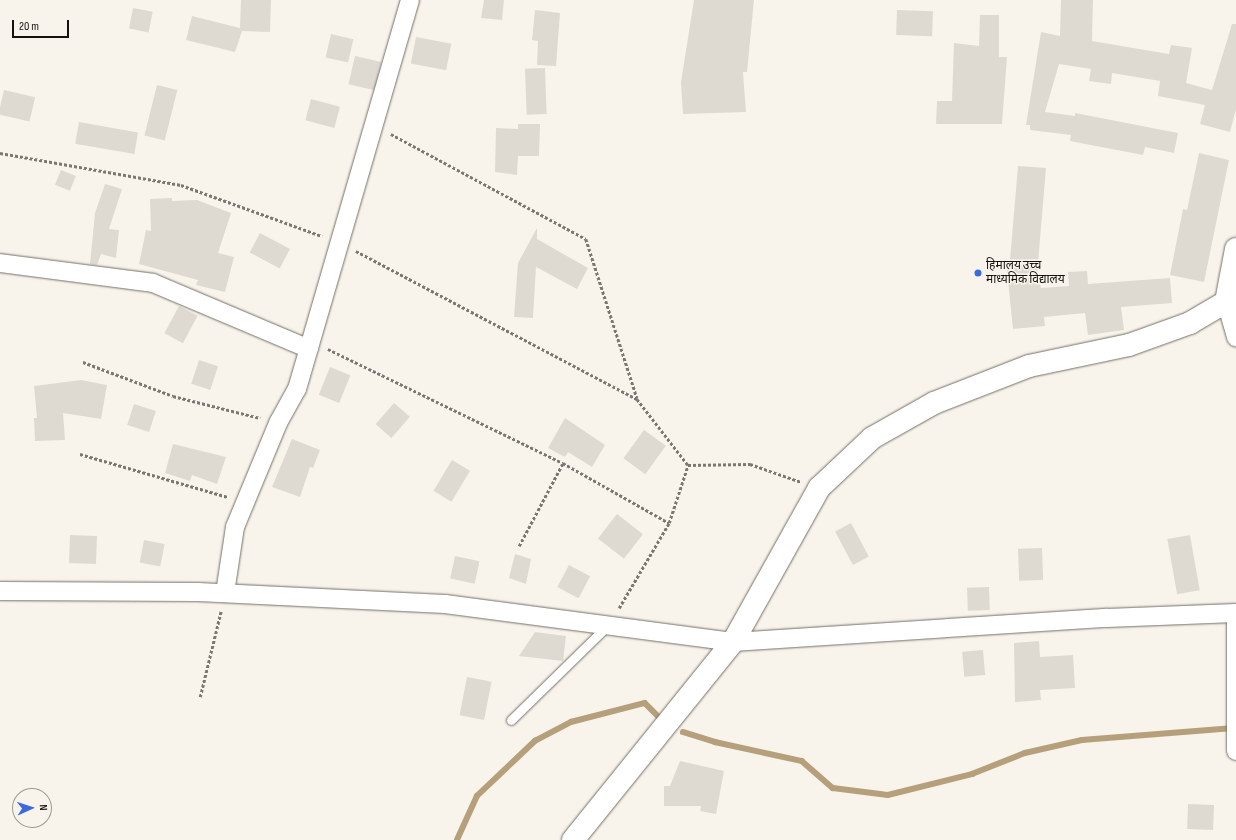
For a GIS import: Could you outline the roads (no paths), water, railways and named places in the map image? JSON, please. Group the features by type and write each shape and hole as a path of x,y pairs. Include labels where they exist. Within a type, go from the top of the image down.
{"street":[{"path":"225,593 235,526 246,503 278,423 297,389 341,243 410,0"},
{"path":"1236,249 1226,302 1236,338"},
{"path":"0,263 153,283 310,345"},
{"path":"573,840 733,642 819,488 872,438 934,403 1029,366 1129,345 1190,323 1226,302"},
{"path":"0,591 225,593 445,604 609,624 733,642 937,631 1107,618 1236,613 1236,751"}],"lane":[{"path":"511,720 609,624"}],"waterway":[{"path":"457,840 477,796 535,741 571,722 645,703 659,717"},
{"path":"683,732 715,742 802,761 833,788 888,795 972,774 1025,753 1082,740 1234,728"}],"place":[{"name":"हिमालय उच्च माध्यमिक विद्यालय","path":"978,273"}]}
